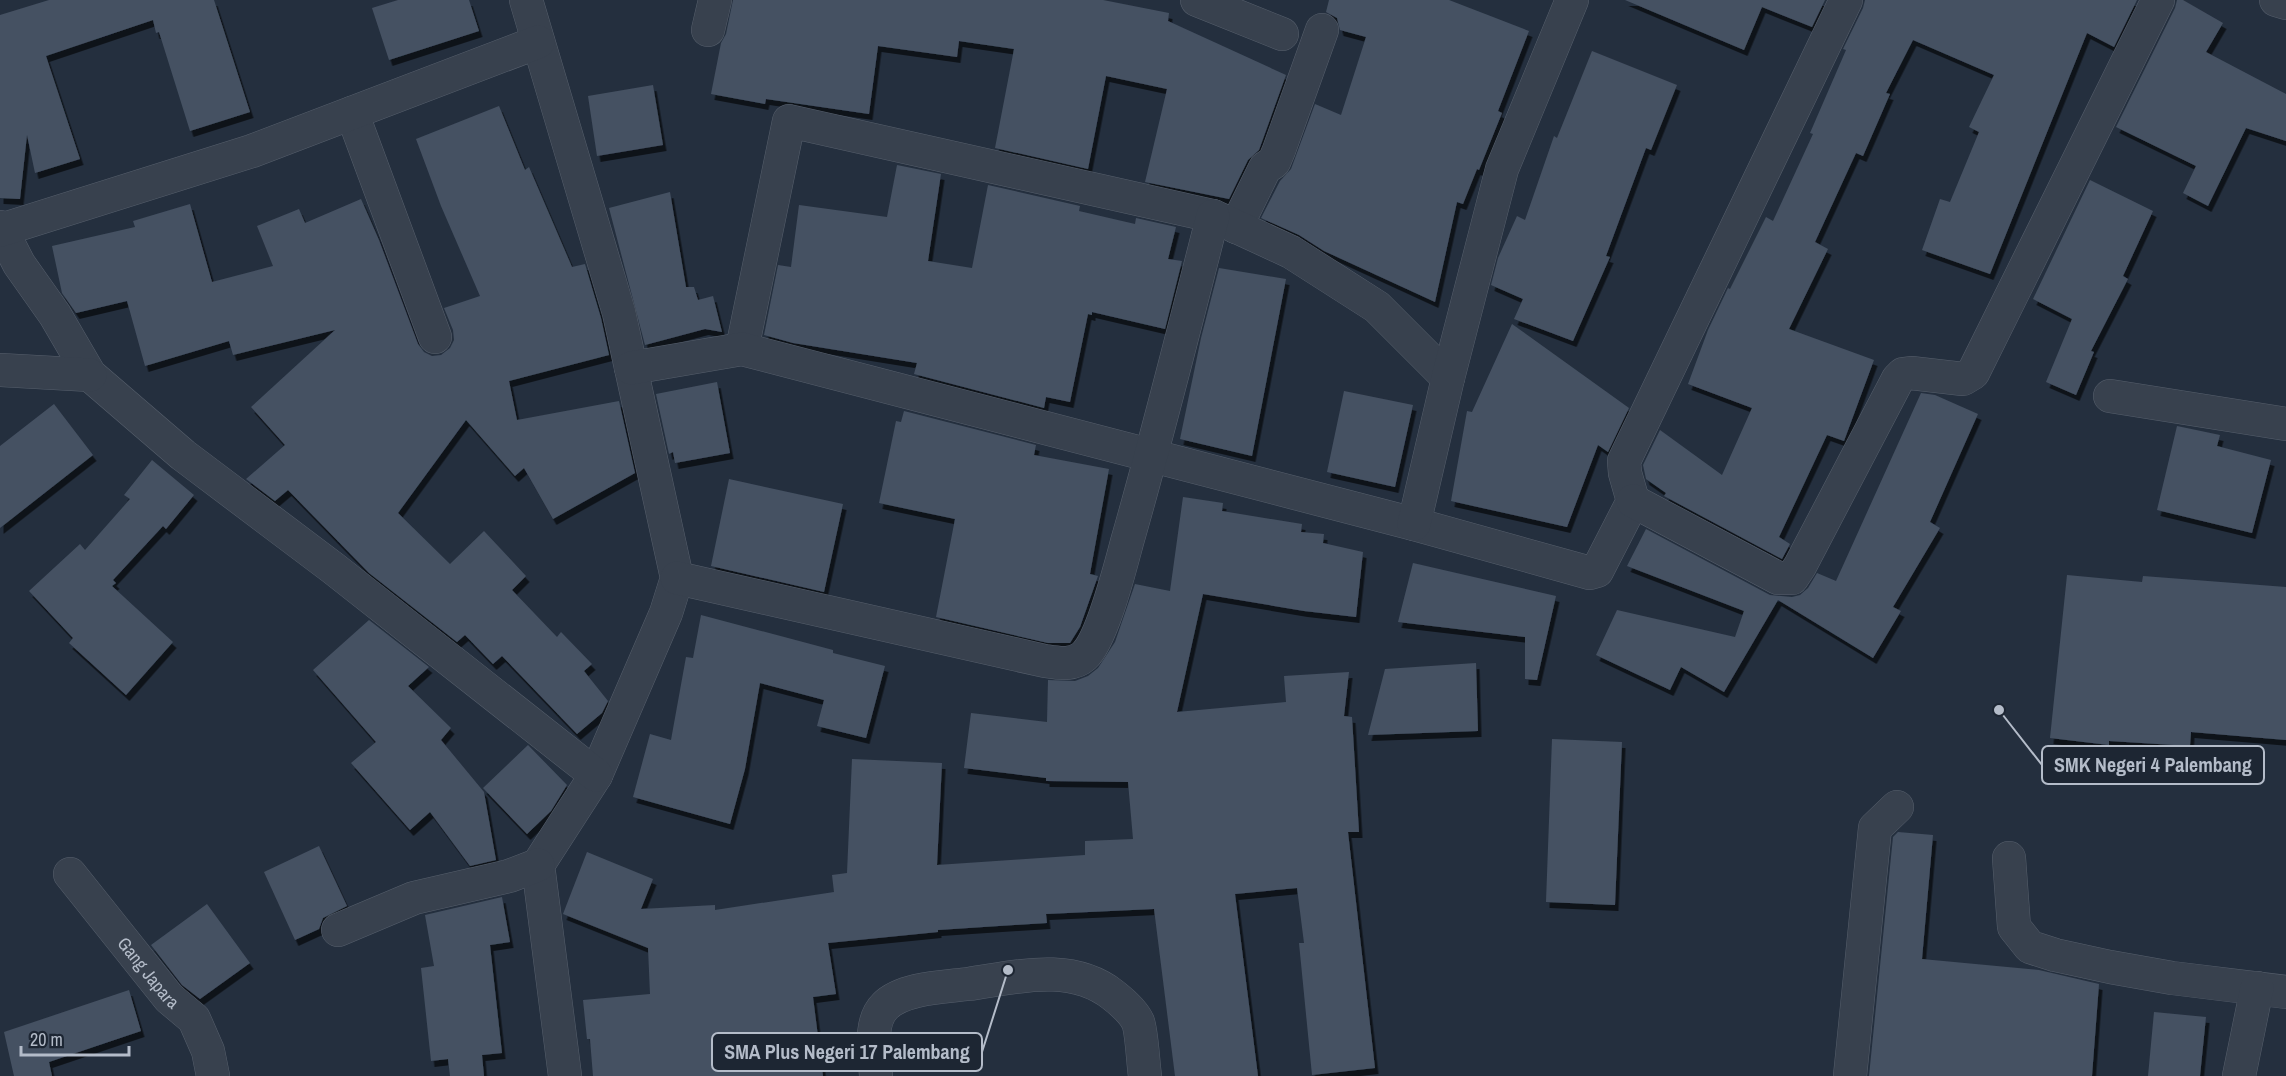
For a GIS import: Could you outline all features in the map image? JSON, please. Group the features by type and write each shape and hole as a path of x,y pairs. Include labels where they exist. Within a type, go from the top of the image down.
{"street":[{"path":"338,930 414,898 509,876 538,865 596,775 666,613 677,578 619,313 526,0"},
{"path":"1197,0 1282,34"},
{"path":"1414,524 1448,378 1502,170 1572,0"},
{"path":"631,368 742,350 1152,455 1590,573 1597,571 1633,501 1624,461 1846,0"},
{"path":"1633,501 1771,574 1782,579 1792,578 1898,379 1903,374 1911,373 1963,379 1973,373 2158,0"},
{"path":"2276,0 2286,3"},
{"path":"677,578 1065,664 1083,658 1095,643 1117,579 1152,455 1224,222 1264,168 1274,162 1322,30"},
{"path":"538,42 252,152 1,228 19,264 55,315 90,375 183,455 333,568 596,775"},
{"path":"352,113 435,337"},
{"path":"742,350 789,121 1224,222 1291,252 1377,307 1448,378"},
{"path":"0,370 90,375"},
{"path":"2110,396 2286,423"},
{"path":"1850,1076 1875,828 1897,807"},
{"path":"2009,858 2014,927 2030,947 2110,967 2172,978 2271,990 2239,1076"},
{"path":"538,865 565,1076"},
{"name":"Gang Japara","path":"70,874 170,999 194,1019 208,1051 213,1076"},
{"path":"876,1076 874,1046 876,1021 885,1006 902,995 936,988 1051,973 1086,979 1106,989 1124,1003 1138,1022 1145,1076"}],"building":[{"path":"49,0 214,0 250,112 190,131 159,32 156,33 153,20 46,56 80,159 35,173 27,135 20,199 0,198 0,15"},
{"path":"398,0 469,0 479,31 389,60 372,8"},
{"path":"733,0 1103,0 1169,13 1168,21 1286,75 1259,150 1248,160 1229,199 1145,182 1167,89 1106,76 1088,169 995,148 1014,49 959,41 957,57 878,46 869,114 766,99 765,104 711,94 721,43 726,34"},
{"path":"1329,0 1449,0 1529,31 1498,111 1502,113 1479,170 1477,169 1463,204 1457,202 1435,302 1324,251 1299,235 1261,218 1280,181 1291,169 1315,104 1341,115 1366,37 1340,30 1337,18 1326,12"},
{"path":"1625,0 1825,0 1812,27 1762,7 1744,50"},
{"path":"1865,0 2137,0 2114,47 2087,33 1990,274 1922,250 1940,199 1950,202 1979,132 1969,127 1994,75 1913,40 1886,93 1890,94 1863,156 1856,153 1815,242 1828,249 1789,329 1874,360 1844,441 1827,435 1779,537 1790,544 1782,559 1664,496 1666,493 1646,479 1643,465 1660,430 1722,475 1752,408 1688,384 1708,330 1728,288 1730,289 1766,217 1773,221 1813,134 1810,133"},
{"path":"2177,0 2183,0 2223,23 2206,52 2286,94 2286,141 2246,128 2208,206 2183,193 2196,166 2116,127"},
{"path":"1592,51 1677,85 1651,150 1646,148 1606,256 1610,257 1573,341 1514,319 1523,299 1491,285 1498,258 1517,216 1525,220 1554,136 1557,138"},
{"path":"653,85 663,145 597,156 588,96"},
{"path":"499,106 525,170 529,167 572,267 585,264 609,355 509,381 517,420 619,401 635,473 553,519 524,468 515,476 466,420 398,513 450,564 484,531 526,576 512,590 557,637 561,632 592,664 584,671 608,701 602,713 577,734 502,656 493,664 465,635 457,642 369,573 288,490 275,501 246,479 285,445 251,407 335,330 233,355 229,341 145,366 127,301 76,313 62,293 52,246 135,227 133,221 190,204 212,282 273,266 257,226 299,209 305,223 361,199 418,344 424,352 432,356 441,355 450,348 454,340 453,330 444,308 480,296 441,206 416,139"},
{"path":"897,165 941,174 928,261 972,268 988,185 1080,206 1079,211 1135,224 1136,218 1176,227 1168,259 1182,261 1165,329 1092,312 1092,315 1088,314 1070,402 1046,397 1044,408 914,374 917,363 793,343 764,335 778,265 791,267 799,205 887,217"},
{"path":"2090,180 2153,211 2123,276 2128,279 2091,351 2094,352 2076,395 2046,382 2072,319 2033,299"},
{"path":"670,192 686,287 694,287 698,300 713,296 722,332 705,329 645,345 609,208"},
{"path":"1219,268 1286,279 1252,456 1180,439 1201,338"},
{"path":"1512,324 1629,408 1608,452 1598,445 1567,527 1451,501 1467,411 1472,412"},
{"path":"717,382 730,453 675,463 673,452 669,454 656,394"},
{"path":"1344,391 1413,405 1395,487 1327,472"},
{"path":"1921,393 1935,395 1978,414 1930,522 1940,528 1893,607 1901,611 1873,658 1778,600 1724,692 1681,667 1670,690 1596,655 1617,610 1735,637 1744,611 1627,566 1646,529 1770,595 1792,597 1800,595 1808,588 1817,573 1836,581"},
{"path":"54,404 93,455 0,528 0,446"},
{"path":"904,411 1036,445 1034,455 1109,469 1090,574 1098,576 1080,627 1070,643 1048,643 936,617 955,519 879,503 896,421 901,422"},
{"path":"2177,426 2220,435 2217,446 2271,460 2252,533 2157,510"},
{"path":"152,460 194,495 166,529 163,526 113,580 116,583 112,586 173,642 126,695 69,643 73,638 29,591 80,544 85,550 130,499 124,495"},
{"path":"729,479 843,504 824,592 711,566"},
{"path":"1183,497 1223,503 1222,511 1302,524 1301,532 1324,534 1323,543 1363,552 1356,617 1203,594 1177,712 1286,702 1284,676 1349,672 1344,716 1352,717 1359,832 1348,832 1375,1068 1312,1075 1299,943 1304,943 1297,888 1235,894 1258,1076 1175,1076 1154,909 1046,914 1047,923 938,930 938,932 828,943 836,994 813,997 823,1076 593,1076 590,1039 587,1039 583,1000 650,994 648,948 563,914 587,852 653,879 641,909 715,905 715,910 834,892 832,875 847,873 852,759 942,763 937,865 1085,855 1085,841 1133,839 1128,782 1046,781 1046,778 964,768 971,713 1047,722 1048,680 1075,681 1088,676 1098,668 1115,642 1135,584 1170,591"},
{"path":"1413,563 1556,596 1537,680 1525,679 1525,637 1398,622"},
{"path":"2067,575 2142,582 2143,576 2286,587 2286,740 2191,732 2190,746 2109,741 2109,745 2050,738"},
{"path":"701,615 885,666 866,738 817,726 824,700 760,683 745,769 730,824 633,797 650,734 671,740 686,657 693,658"},
{"path":"369,620 429,667 408,686 451,728 441,740 484,792 496,860 470,866 430,812 410,830 351,763 376,742 313,670"},
{"path":"1476,663 1478,731 1368,735 1385,669"},
{"path":"1552,739 1622,742 1615,905 1546,902"},
{"path":"528,745 567,785 551,811 527,834 483,788"},
{"path":"1898,832 1933,835 1922,959 2039,970 2099,984 2092,1076 1869,1076 1893,837"},
{"path":"319,846 347,906 323,918 319,929 295,940 264,872"},
{"path":"502,897 510,942 490,945 502,1053 482,1055 484,1076 450,1076 448,1059 431,1061 421,968 434,966 425,915"},
{"path":"207,904 250,963 200,999 182,985 151,945"},
{"path":"129,990 141,1031 49,1062 52,1076 14,1076 4,1032"},
{"path":"2154,1012 2206,1017 2200,1076 2148,1076"}],"place":[{"name":"SMK Negeri 4 Palembang","path":"1999,710"},
{"name":"SMA Plus Negeri 17 Palembang","path":"1008,970"}]}
